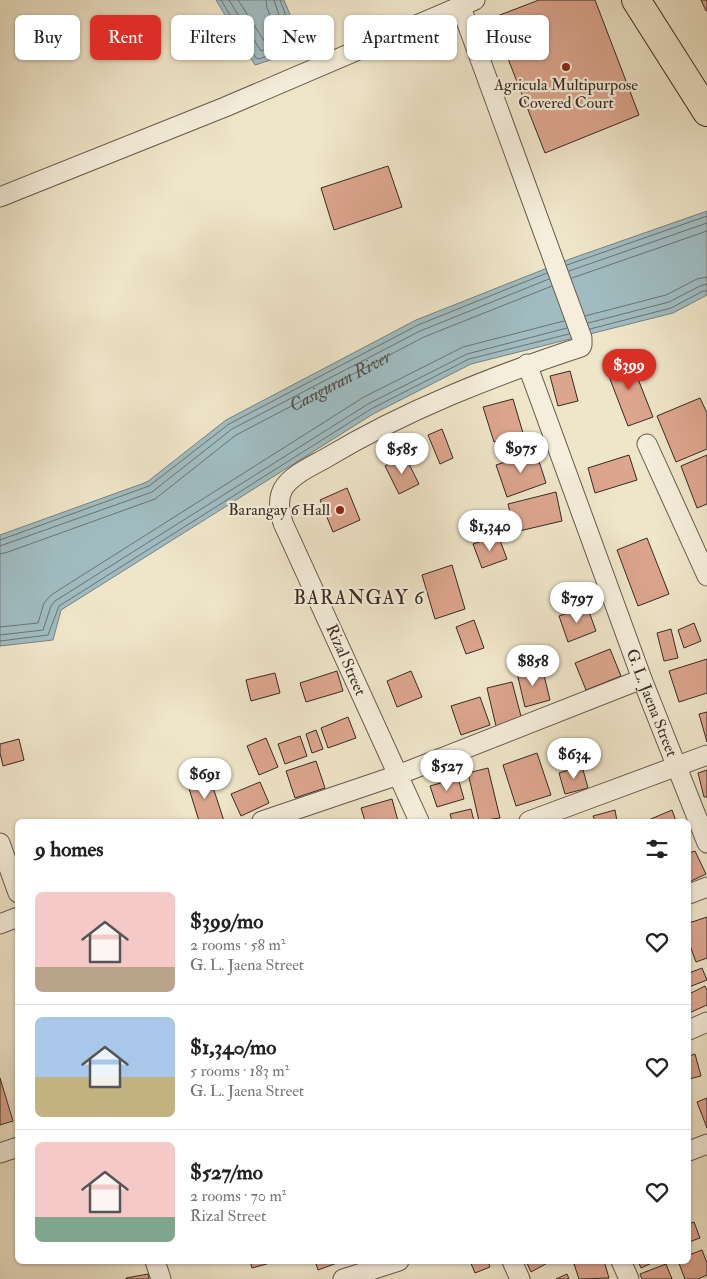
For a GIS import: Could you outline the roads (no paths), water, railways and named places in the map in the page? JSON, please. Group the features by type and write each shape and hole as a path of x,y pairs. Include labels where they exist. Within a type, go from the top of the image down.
{"main road":[{"path":"636,0 707,112"}],"street":[{"path":"0,197 225,107 465,2 583,342 581,347 527,364"},
{"name":"Rizal Street","path":"418,819 283,523 280,511 280,498 284,488 298,474 391,422 527,364"},
{"name":"G. L. Jaena Street","path":"527,364 642,679 707,843"},
{"path":"647,444 707,576"},
{"path":"268,819 398,775 642,679"},
{"path":"534,819 707,755"},
{"path":"0,843 15,885"},
{"path":"691,893 707,887"},
{"path":"0,924 15,918"},
{"path":"691,1029 707,1022"},
{"path":"691,1151 707,1144"},
{"path":"0,1153 15,1148"},
{"path":"156,1264 161,1279"},
{"path":"343,1279 390,1264"},
{"path":"513,1264 520,1279"},
{"path":"623,1264 629,1279"}],"water":[{"path":"216,0 284,0 290,15 264,15 264,60 270,60 255,65 252,60 254,60 254,15 225,15"},
{"name":"Casiguran River","path":"707,211 707,295 673,313 471,364 373,414 61,610 53,640 0,646 0,535 147,482 226,420 416,320 570,259"}],"place":[{"name":"Agricula Multipurpose Covered Court","path":"566,67"},
{"name":"Barangay 6 Hall","path":"340,510"}],"district":[{"name":"BARANGAY 6","path":"359,598"}]}
